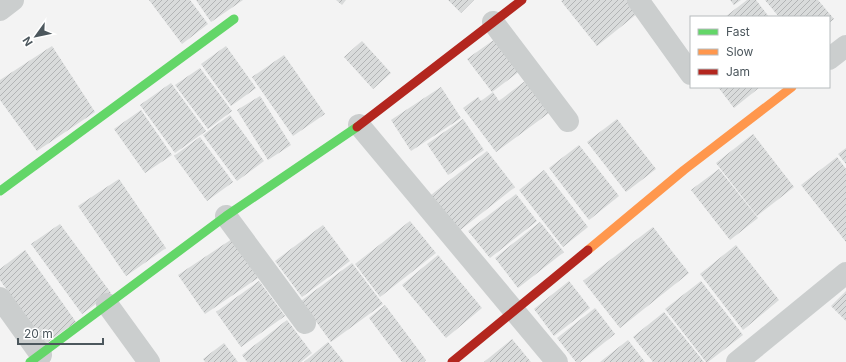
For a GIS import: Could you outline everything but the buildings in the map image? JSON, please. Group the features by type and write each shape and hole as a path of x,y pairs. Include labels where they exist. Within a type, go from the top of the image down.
{"street":[{"path":"0,10 13,0"},
{"path":"0,298 35,358 226,216 358,125 522,0"},
{"path":"638,0 690,73"},
{"path":"0,191 234,18"},
{"path":"493,22 568,122"},
{"path":"830,58 846,46"},
{"path":"452,362 684,170 791,88"},
{"path":"358,125 557,362"},
{"path":"226,216 305,323"},
{"path":"737,362 846,273"},
{"path":"108,304 149,362"}],"traffic: fast":[{"path":"0,191 234,19"},
{"path":"30,362 226,216 357,127"}],"traffic: slow":[{"path":"588,250 684,170 791,88"}],"traffic: jam":[{"path":"357,127 522,0"},
{"path":"452,362 588,250"}]}
